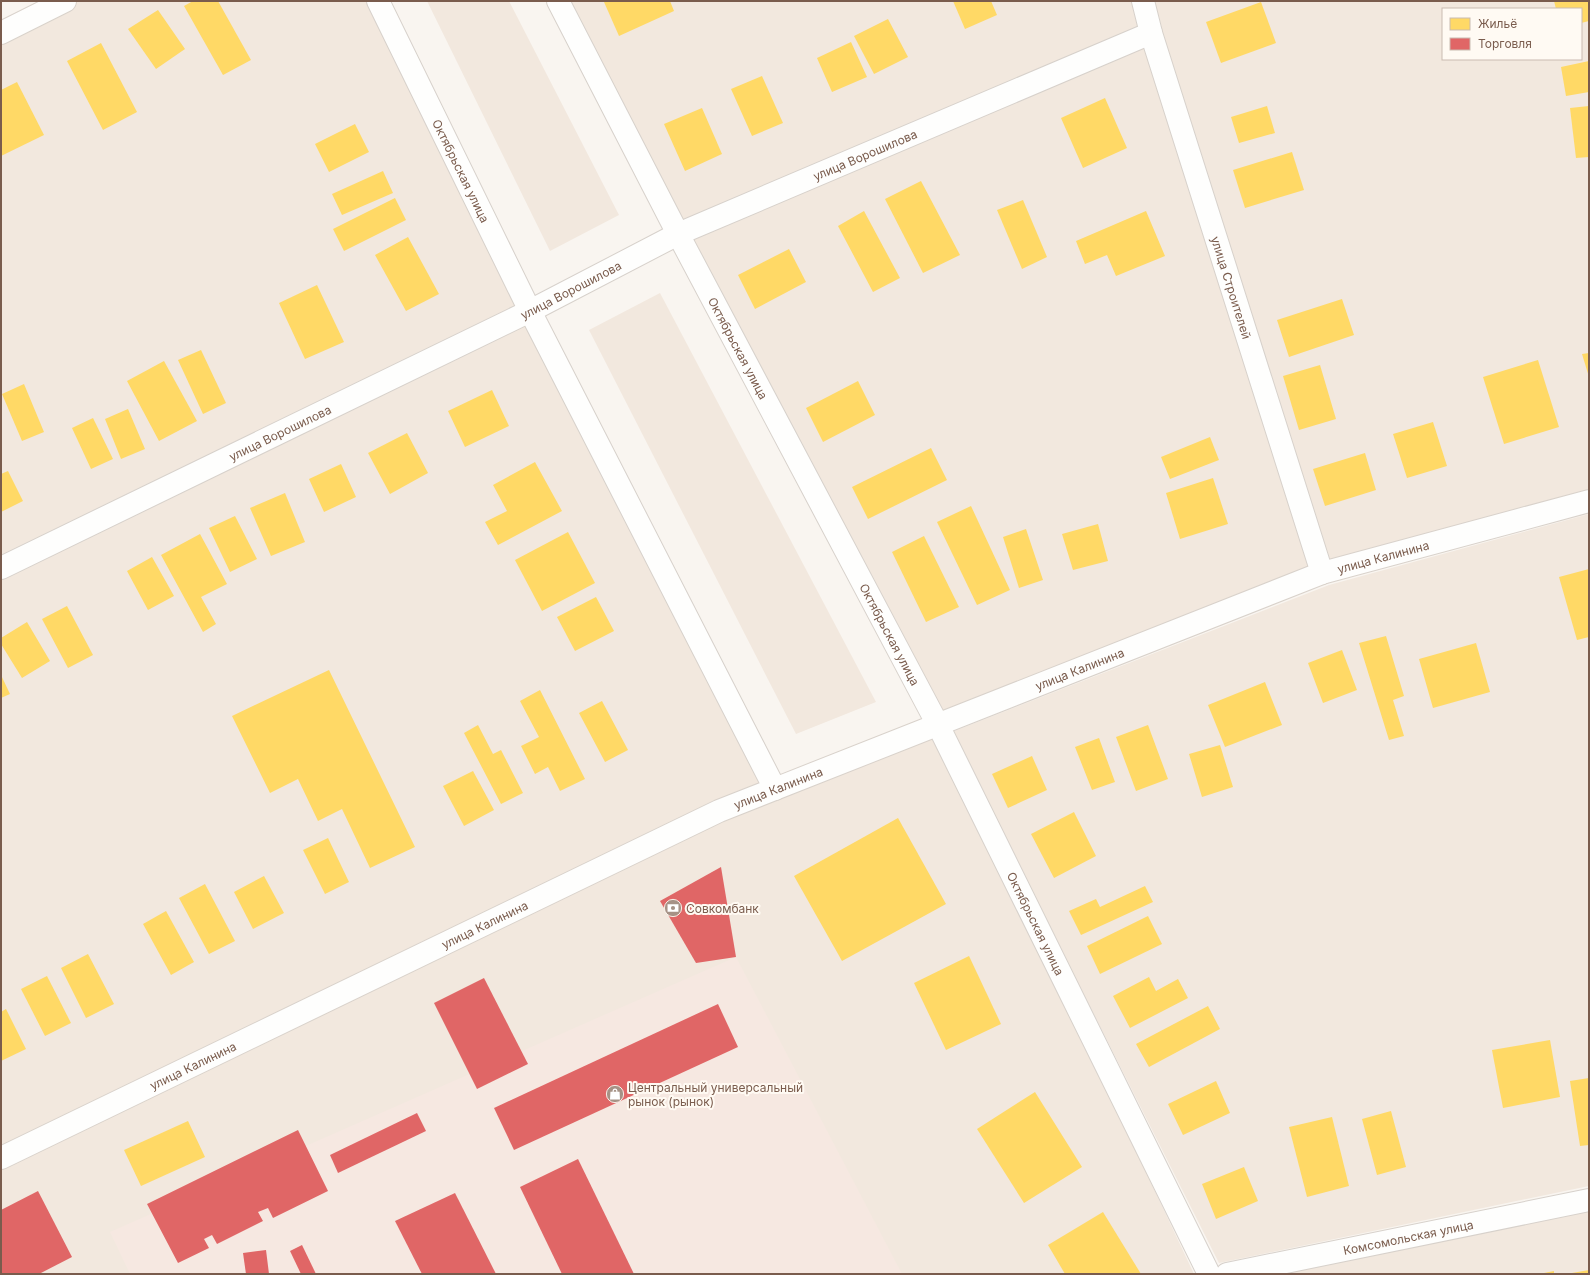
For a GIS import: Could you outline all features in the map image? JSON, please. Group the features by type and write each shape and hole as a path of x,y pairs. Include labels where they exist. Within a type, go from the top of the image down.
{"street":[{"path":"1,33 66,1"},
{"name":"Октябрьская улица","path":"378,1 530,311 775,789"},
{"name":"Октябрьская улица","path":"558,1 678,234 938,725 1209,1274"},
{"name":"улица Строителей","path":"1143,1 1151,33 1322,573"},
{"name":"улица Ворошилова","path":"1,568 530,311 678,234 1151,33"},
{"name":"улица Калинина","path":"1,1158 719,811 1322,573 1589,501"},
{"name":"Комсомольская улица","path":"1227,1274 1589,1200"}],"shaded area":[{"path":"78,1 372,1 522,307 1,561 1,39"},
{"path":"427,1 509,1 619,215 550,251"},
{"path":"563,1 1139,1 1147,31 680,230"},
{"path":"1148,1 1589,1 1589,495 1326,567"},
{"path":"1149,36 1319,572 939,722 681,235"},
{"path":"660,293 876,702 796,734 589,330"},
{"path":"528,320 765,783 1,1151 1,576"},
{"path":"1589,514 1589,1186 1219,1263 952,732 1329,585"},
{"path":"937,728 1194,1274 1,1274 1,1163 716,817"},
{"name":"Центральный универсальный рынок (рынок)","path":"736,957 902,1274 130,1274 110,1232"},
{"path":"1589,1206 1589,1274 1255,1274"}],"building: Жильё":[{"path":"193,1 218,1 251,60 223,75 184,6"},
{"path":"670,1 674,11 619,36 604,2"},
{"path":"953,1 991,1 997,15 965,29"},
{"path":"1554,1 1589,1 1589,21 1582,23 1582,8 1556,8"},
{"path":"1261,2 1276,43 1221,63 1206,22"},
{"path":"158,10 185,49 156,69 128,29"},
{"path":"888,19 908,57 874,74 854,36"},
{"path":"851,42 867,77 832,92 817,58"},
{"path":"101,43 137,112 103,130 67,61"},
{"path":"1589,61 1589,92 1566,96 1561,67"},
{"path":"762,76 783,123 752,136 731,89"},
{"path":"17,82 44,135 1,156 1,90"},
{"path":"1105,98 1127,148 1083,168 1061,118"},
{"path":"1267,106 1275,133 1239,143 1231,117"},
{"path":"1589,106 1589,157 1576,158 1570,108"},
{"path":"702,108 722,154 685,171 664,124"},
{"path":"355,124 369,152 329,172 315,144"},
{"path":"1292,152 1304,190 1245,208 1233,170"},
{"path":"383,171 393,193 342,215 332,194"},
{"path":"921,181 960,255 923,273 885,199"},
{"path":"395,198 406,220 344,251 333,229"},
{"path":"1023,200 1047,257 1022,269 997,210"},
{"path":"864,211 900,278 873,292 838,226"},
{"path":"1146,211 1165,256 1116,276 1107,255 1085,264 1076,241"},
{"path":"408,237 439,294 406,311 375,255"},
{"path":"789,249 806,282 755,309 738,275"},
{"path":"317,285 344,342 305,359 279,303"},
{"path":"1342,299 1354,335 1289,357 1277,320"},
{"path":"201,350 226,403 203,414 178,360"},
{"path":"1589,353 1589,377 1582,354"},
{"path":"1538,360 1559,427 1504,444 1483,377"},
{"path":"164,361 197,421 159,441 127,381"},
{"path":"1320,365 1336,419 1299,430 1283,376"},
{"path":"858,381 875,415 823,442 806,408"},
{"path":"24,384 44,432 22,441 2,394"},
{"path":"492,390 509,426 465,447 448,411"},
{"path":"128,409 145,449 121,459 105,419"},
{"path":"93,418 113,459 91,469 72,428"},
{"path":"1433,422 1447,466 1407,478 1393,434"},
{"path":"407,433 428,473 390,494 368,453"},
{"path":"1210,437 1219,460 1170,479 1161,457"},
{"path":"931,448 947,480 868,519 852,487"},
{"path":"1365,453 1376,490 1325,506 1313,469"},
{"path":"535,462 562,511 498,545 485,522 507,511 493,485"},
{"path":"341,464 356,497 324,512 309,479"},
{"path":"8,471 23,501 1,512 1,474"},
{"path":"1213,478 1228,524 1180,539 1166,493"},
{"path":"285,493 305,542 271,556 250,508"},
{"path":"971,506 1010,590 977,605 937,522"},
{"path":"235,516 257,559 230,572 209,528"},
{"path":"1098,524 1108,561 1073,570 1062,534"},
{"path":"1026,529 1043,580 1019,588 1003,537"},
{"path":"568,532 595,583 542,611 515,560"},
{"path":"200,534 227,584 201,597 216,624 203,632 161,555"},
{"path":"924,536 959,607 926,622 892,552"},
{"path":"152,557 174,596 148,610 127,571"},
{"path":"1589,569 1589,637 1577,640 1559,577"},
{"path":"596,597 614,631 575,651 557,617"},
{"path":"67,606 93,655 68,668 42,619"},
{"path":"27,622 50,661 22,678 1,644 1,638"},
{"path":"1386,636 1404,696 1393,700 1404,736 1389,740 1359,643"},
{"path":"1476,643 1490,692 1433,708 1419,659"},
{"path":"1342,650 1357,690 1323,703 1308,663"},
{"path":"329,670 415,847 370,868 342,809 318,821 298,779 270,793 232,716"},
{"path":"1,675 10,694 1,698"},
{"path":"1265,682 1282,725 1225,747 1208,705"},
{"path":"540,690 585,779 560,791 548,767 535,774 521,746 539,737 520,701"},
{"path":"602,701 628,750 605,762 579,713"},
{"path":"478,725 493,754 501,750 523,793 501,804 464,733"},
{"path":"1148,725 1168,779 1136,791 1116,737"},
{"path":"1099,738 1115,782 1092,790 1075,747"},
{"path":"1220,745 1233,787 1202,797 1189,754"},
{"path":"1032,756 1047,790 1008,808 992,774"},
{"path":"473,771 494,810 464,826 443,786"},
{"path":"1074,812 1096,856 1054,878 1031,834"},
{"path":"898,818 946,904 842,961 794,876"},
{"path":"328,838 349,882 325,894 303,850"},
{"path":"264,876 284,913 253,929 234,892"},
{"path":"205,884 235,941 209,954 179,898"},
{"path":"1145,886 1153,902 1081,935 1069,911 1096,899 1100,907"},
{"path":"166,911 194,962 171,975 143,924"},
{"path":"1148,916 1162,944 1100,974 1087,946"},
{"path":"88,954 114,1004 86,1018 61,968"},
{"path":"969,956 1001,1024 946,1050 914,983"},
{"path":"47,976 71,1023 45,1036 21,989"},
{"path":"1149,977 1156,991 1178,979 1188,998 1130,1028 1113,996"},
{"path":"1208,1006 1220,1029 1149,1067 1136,1044"},
{"path":"6,1009 26,1049 1,1061 1,1012"},
{"path":"1550,1040 1560,1097 1503,1108 1492,1050"},
{"path":"1589,1078 1589,1145 1580,1146 1570,1081"},
{"path":"1216,1081 1230,1113 1183,1135 1168,1104"},
{"path":"1035,1092 1082,1167 1024,1203 977,1129"},
{"path":"1391,1111 1406,1167 1377,1175 1362,1119"},
{"path":"1332,1117 1349,1186 1307,1197 1289,1127"},
{"path":"188,1121 205,1157 141,1186 124,1150"},
{"path":"1244,1167 1258,1201 1216,1219 1202,1184"},
{"path":"1103,1212 1141,1274 1065,1274 1048,1245"},
{"path":"1589,1270 1589,1274 1572,1274 1572,1273"},
{"path":"1554,1271 1554,1274 1544,1274 1544,1273"}],"building: Торговля":[{"path":"721,867 736,957 696,963 660,901"},
{"path":"484,978 528,1064 477,1089 434,1003"},
{"path":"718,1004 738,1047 514,1150 494,1108"},
{"path":"417,1113 426,1131 338,1173 330,1155"},
{"path":"298,1130 328,1191 273,1218 268,1208 258,1212 263,1221 217,1244 212,1235 204,1239 209,1248 178,1263 147,1204"},
{"path":"578,1159 634,1274 562,1274 520,1187"},
{"path":"38,1191 72,1257 39,1274 1,1274 1,1210"},
{"path":"455,1193 496,1274 422,1274 395,1221"},
{"path":"302,1245 316,1274 301,1274 290,1251"},
{"path":"266,1250 269,1274 246,1274 243,1253"}],"place":[{"name":"Совкомбанк","path":"673,908"},
{"name":"Центральный универсальный рынок (рынок)","path":"615,1094"}]}
